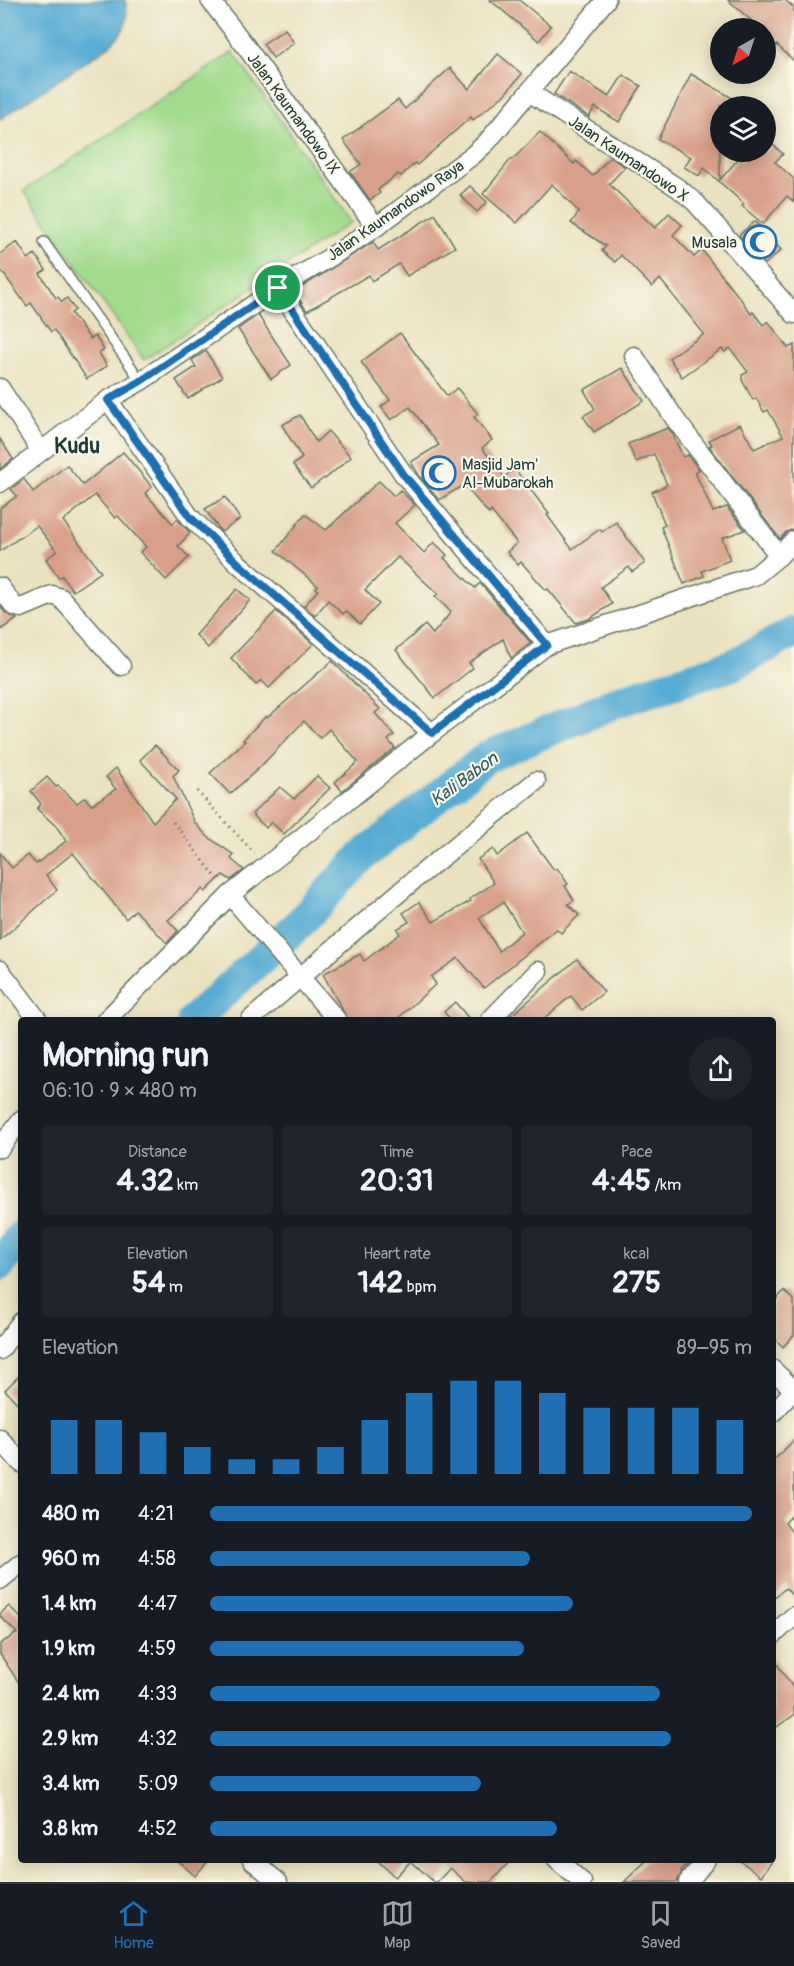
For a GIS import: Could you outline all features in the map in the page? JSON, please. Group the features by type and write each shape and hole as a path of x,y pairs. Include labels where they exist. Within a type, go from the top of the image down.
{"street":[{"name":"Jalan Kaumandowo IX","path":"210,0 376,227"},
{"name":"Jalan Kaumandowo Raya","path":"0,483 108,400 141,381 278,288 376,227 431,188 480,149 606,0"},
{"name":"Jalan Kaumandowo X","path":"529,92 678,188 695,202 794,314"},
{"path":"278,288 404,475 547,645"},
{"path":"634,356 675,419 779,556"},
{"path":"0,388 40,450"},
{"path":"108,400 190,517 239,564 432,733"},
{"path":"109,1017 266,866 432,733 547,645 756,575 794,540"},
{"path":"0,587 14,606 21,608 52,595 61,598 121,666"},
{"path":"253,1017 415,879 536,781"},
{"path":"232,897 334,1017"},
{"path":"0,970 36,1017"},
{"path":"492,1017 538,971"},
{"path":"0,1148 18,1124"},
{"path":"0,1350 18,1326"},
{"path":"776,1373 794,1390 776,1410"},
{"path":"0,1439 18,1460"},
{"path":"0,1580 18,1565"},
{"path":"776,1632 794,1616"},
{"path":"256,1863 278,1882"},
{"path":"560,1863 582,1882"},
{"path":"688,1882 704,1863"}],"lane":[{"path":"44,242 141,381"}],"path":[{"path":"197,791 266,866"},
{"path":"173,822 232,897"}],"green space":[{"path":"233,52 351,222 144,360 24,191"}],"water":[{"path":"0,0 125,0 127,16 121,33 105,49 0,119"}],"building":[{"path":"490,0 519,0 551,26 539,41"},
{"path":"728,0 785,0 794,8 794,61 776,46 776,18 749,18"},
{"path":"285,29 294,43 273,58 263,44"},
{"path":"498,54 522,74 503,96 473,120 471,117 417,165 415,163 401,176 398,174 378,190 380,193 370,200 350,172 361,164 343,140 398,100 405,109 450,68 469,89"},
{"path":"569,71 609,97 623,75 641,86 619,122 595,107 589,117 554,94"},
{"path":"691,74 729,96 710,96 710,162 720,162 720,180 736,162 775,162 794,179 794,202 787,196 763,224 704,168 699,176 684,167 691,157 658,139"},
{"path":"540,132 574,164 576,161 593,176 610,157 625,167 609,184 655,228 669,213 682,225 673,235 694,257 702,250 751,314 753,312 763,325 768,321 788,348 794,345 794,529 786,532 780,539 709,446 712,445 709,440 740,424 754,449 783,436 768,410 764,412 756,398 753,400 742,380 742,375 748,372 730,348 725,352 722,349 682,377 669,358 704,334 660,279 652,287 621,255 615,262 602,251 606,246 571,223 579,212 552,184 517,223 483,194 511,159"},
{"path":"776,148 783,154 776,161"},
{"path":"470,186 487,202 477,212 460,195"},
{"path":"435,214 455,247 407,276 399,264 372,281 369,275 307,311 294,292 373,242 378,250"},
{"name":"Musala","path":"755,221 781,250 765,264 739,235"},
{"path":"17,242 28,259 35,254 46,270 40,274 56,298 58,297 62,302 67,298 75,310 71,313 90,339 95,336 104,350 99,353 107,366 87,379 54,330 51,332 31,303 27,306 0,269 0,254"},
{"path":"258,315 291,365 271,379 238,329"},
{"path":"400,333 447,396 457,388 478,414 474,417 492,440 482,448 504,477 515,469 572,549 600,529 602,532 616,522 645,563 632,572 629,567 601,587 612,604 589,619 576,623 548,589 546,590 521,562 518,565 507,552 517,543 491,511 489,514 464,485 439,500 420,477 411,462 439,445 410,407 391,420 381,407 390,400 361,362"},
{"path":"206,351 222,377 188,399 176,380 196,367 192,360"},
{"path":"622,368 644,401 594,432 583,416 595,409 584,390"},
{"path":"300,415 316,442 328,431 351,457 311,488 293,465 302,458 282,425"},
{"path":"668,428 683,457 688,455 699,470 695,472 713,512 727,507 745,530 722,538 730,560 702,571 704,576 684,584 661,527 665,525 652,492 667,485 654,454 636,462 628,444"},
{"path":"0,439 13,459 0,469"},
{"path":"123,452 152,487 145,493 173,524 177,519 190,533 178,546 189,557 166,580 140,552 146,547 118,516 115,518 95,495 63,521 101,572 73,591 62,576 59,578 46,559 57,551 37,526 0,551 0,508 17,496 11,489 24,479 33,492 67,465 83,485"},
{"path":"379,481 394,496 400,490 415,505 395,523 424,553 434,542 447,555 444,558 475,588 480,583 531,643 511,658 503,639 469,663 473,668 435,698 396,650 425,625 433,634 451,612 435,596 438,594 398,557 365,590 379,604 360,624 346,611 343,614 328,600 315,616 304,606 318,590 316,588 318,586 276,551 305,514 326,530"},
{"path":"225,497 240,519 221,532 205,509"},
{"path":"237,589 250,600 208,648 196,635"},
{"path":"0,606 5,613 17,619 0,630"},
{"path":"276,611 313,644 269,688 261,680 256,685 231,658"},
{"path":"332,661 380,709 375,713 394,735 388,740 395,748 342,791 335,782 358,762 329,729 320,738 304,721 261,766 230,794 210,773 245,741 243,740 266,716 267,718"},
{"path":"155,745 179,770 173,776 195,823 208,837 234,855 231,859 244,870 231,880 223,875 205,892 203,889 168,920 178,931 167,943 135,910 126,919 73,853 46,875 57,890 0,940 0,853 12,868 28,855 36,864 66,841 57,827 37,809 41,804 31,791 47,777 77,803 85,797 91,805 116,789 106,777 116,768 153,822 176,799 140,760"},
{"path":"317,776 330,788 284,834 271,822 266,828 252,814 280,787 294,799"},
{"path":"527,833 554,870 557,868 568,884 565,886 574,900 568,904 579,915 561,933 557,929 484,988 458,958 431,977 436,984 399,1017 346,1017 323,974 360,954 364,961 400,934 397,929 409,922 403,913 419,902 433,922 471,901 470,899 494,883 478,859 493,849 497,856","holes":["503,902 522,932 499,951 479,918"]},
{"path":"577,959 604,992 582,1010 571,996 546,1017 509,1017"},
{"path":"455,1002 468,1017 448,1017 444,1012"},
{"path":"784,1291 794,1300 794,1335 783,1347 776,1340 776,1300"},
{"path":"18,1377 18,1404 5,1390"},
{"path":"794,1440 794,1513 785,1523 794,1535 794,1598 786,1588 776,1596 776,1458"},
{"path":"9,1606 18,1615 18,1681 0,1654 0,1644 17,1633 0,1614"},
{"path":"776,1663 794,1689 794,1715 776,1727"},
{"path":"180,1863 206,1863 195,1876"},
{"path":"380,1863 409,1863 395,1877"},
{"path":"413,1863 508,1863 491,1882 466,1882 450,1868 437,1882 434,1882"},
{"path":"644,1863 688,1863 681,1871 677,1882 624,1882"},
{"path":"743,1863 771,1863 761,1876"}],"waterway":[{"name":"Kali Babon","path":"196,1017 297,926 362,856 487,757 619,701 733,665 794,632"},
{"name":"Kali Babon","path":"0,1265 18,1240"}],"place":[{"name":"Musala","path":"760,242"},
{"name":"Masjid Jam' Al-Mubarokah","path":"439,473"}],"district":[{"name":"Kudu","path":"77,445"}],"route":[{"path":"278,288 404,475 547,645 432,733 239,564 190,517 108,400 141,381 278,288"}]}
